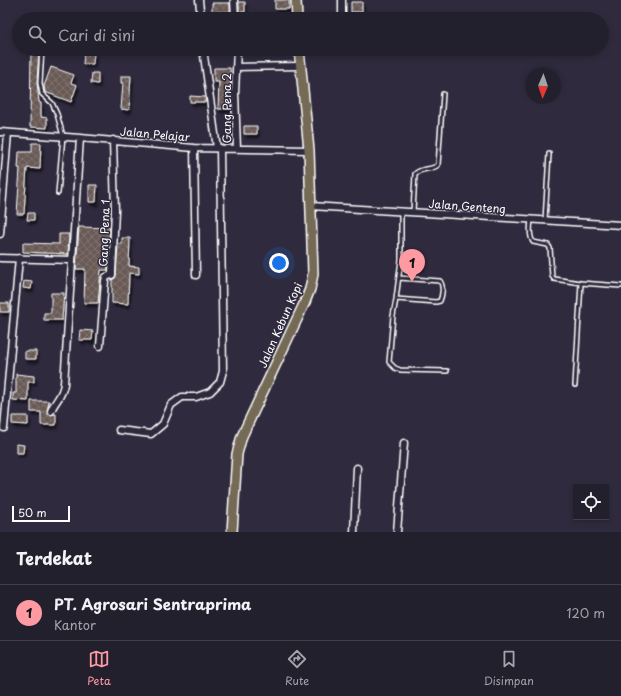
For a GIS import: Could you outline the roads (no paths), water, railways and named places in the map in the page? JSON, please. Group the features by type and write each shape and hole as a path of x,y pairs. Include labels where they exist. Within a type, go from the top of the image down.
{"main road":[{"path":"296,0 297,12"},
{"name":"Jalan Kebun Kopi","path":"232,532 237,454 242,436 310,289 313,274 309,150 299,56"}],"street":[{"path":"199,0 200,12"},
{"path":"234,0 235,12"},
{"path":"342,0 342,12"},
{"path":"119,430 151,434 163,424 171,406 182,397 196,397 210,392 220,382 223,371 218,148 204,56"},
{"name":"Gang Pena 2","path":"237,56 235,93 237,148"},
{"path":"236,67 300,66"},
{"name":"Jalan Pelajar","path":"0,132 113,140 194,148 309,150"},
{"path":"0,234 3,155 8,133"},
{"path":"51,411 61,396 64,384 80,138"},
{"name":"Gang Pena 1","path":"100,346 105,281 106,277 112,275 116,211 113,140"},
{"path":"194,148 196,275"},
{"name":"Jalan Genteng","path":"311,206 621,225"},
{"path":"0,258 72,260"},
{"path":"4,428 19,258"},
{"path":"397,532 404,442"},
{"path":"354,532 357,468"}],"lane":[{"path":"42,56 40,83 42,94 52,103 57,114 63,136 58,192"},
{"path":"413,213 415,174 421,170 434,168 438,165 443,94"},
{"path":"545,220 549,154"},
{"path":"401,212 401,260 393,316 389,362 395,368 400,370 447,371"},
{"path":"531,220 531,241 548,245 550,248 552,276 554,280 621,286"},
{"path":"396,299 436,302 440,301 442,297 442,284 440,281 399,278"},
{"path":"575,385 581,283"}],"place":[{"name":"PT. Agrosari Sentraprima","path":"412,282"}]}
